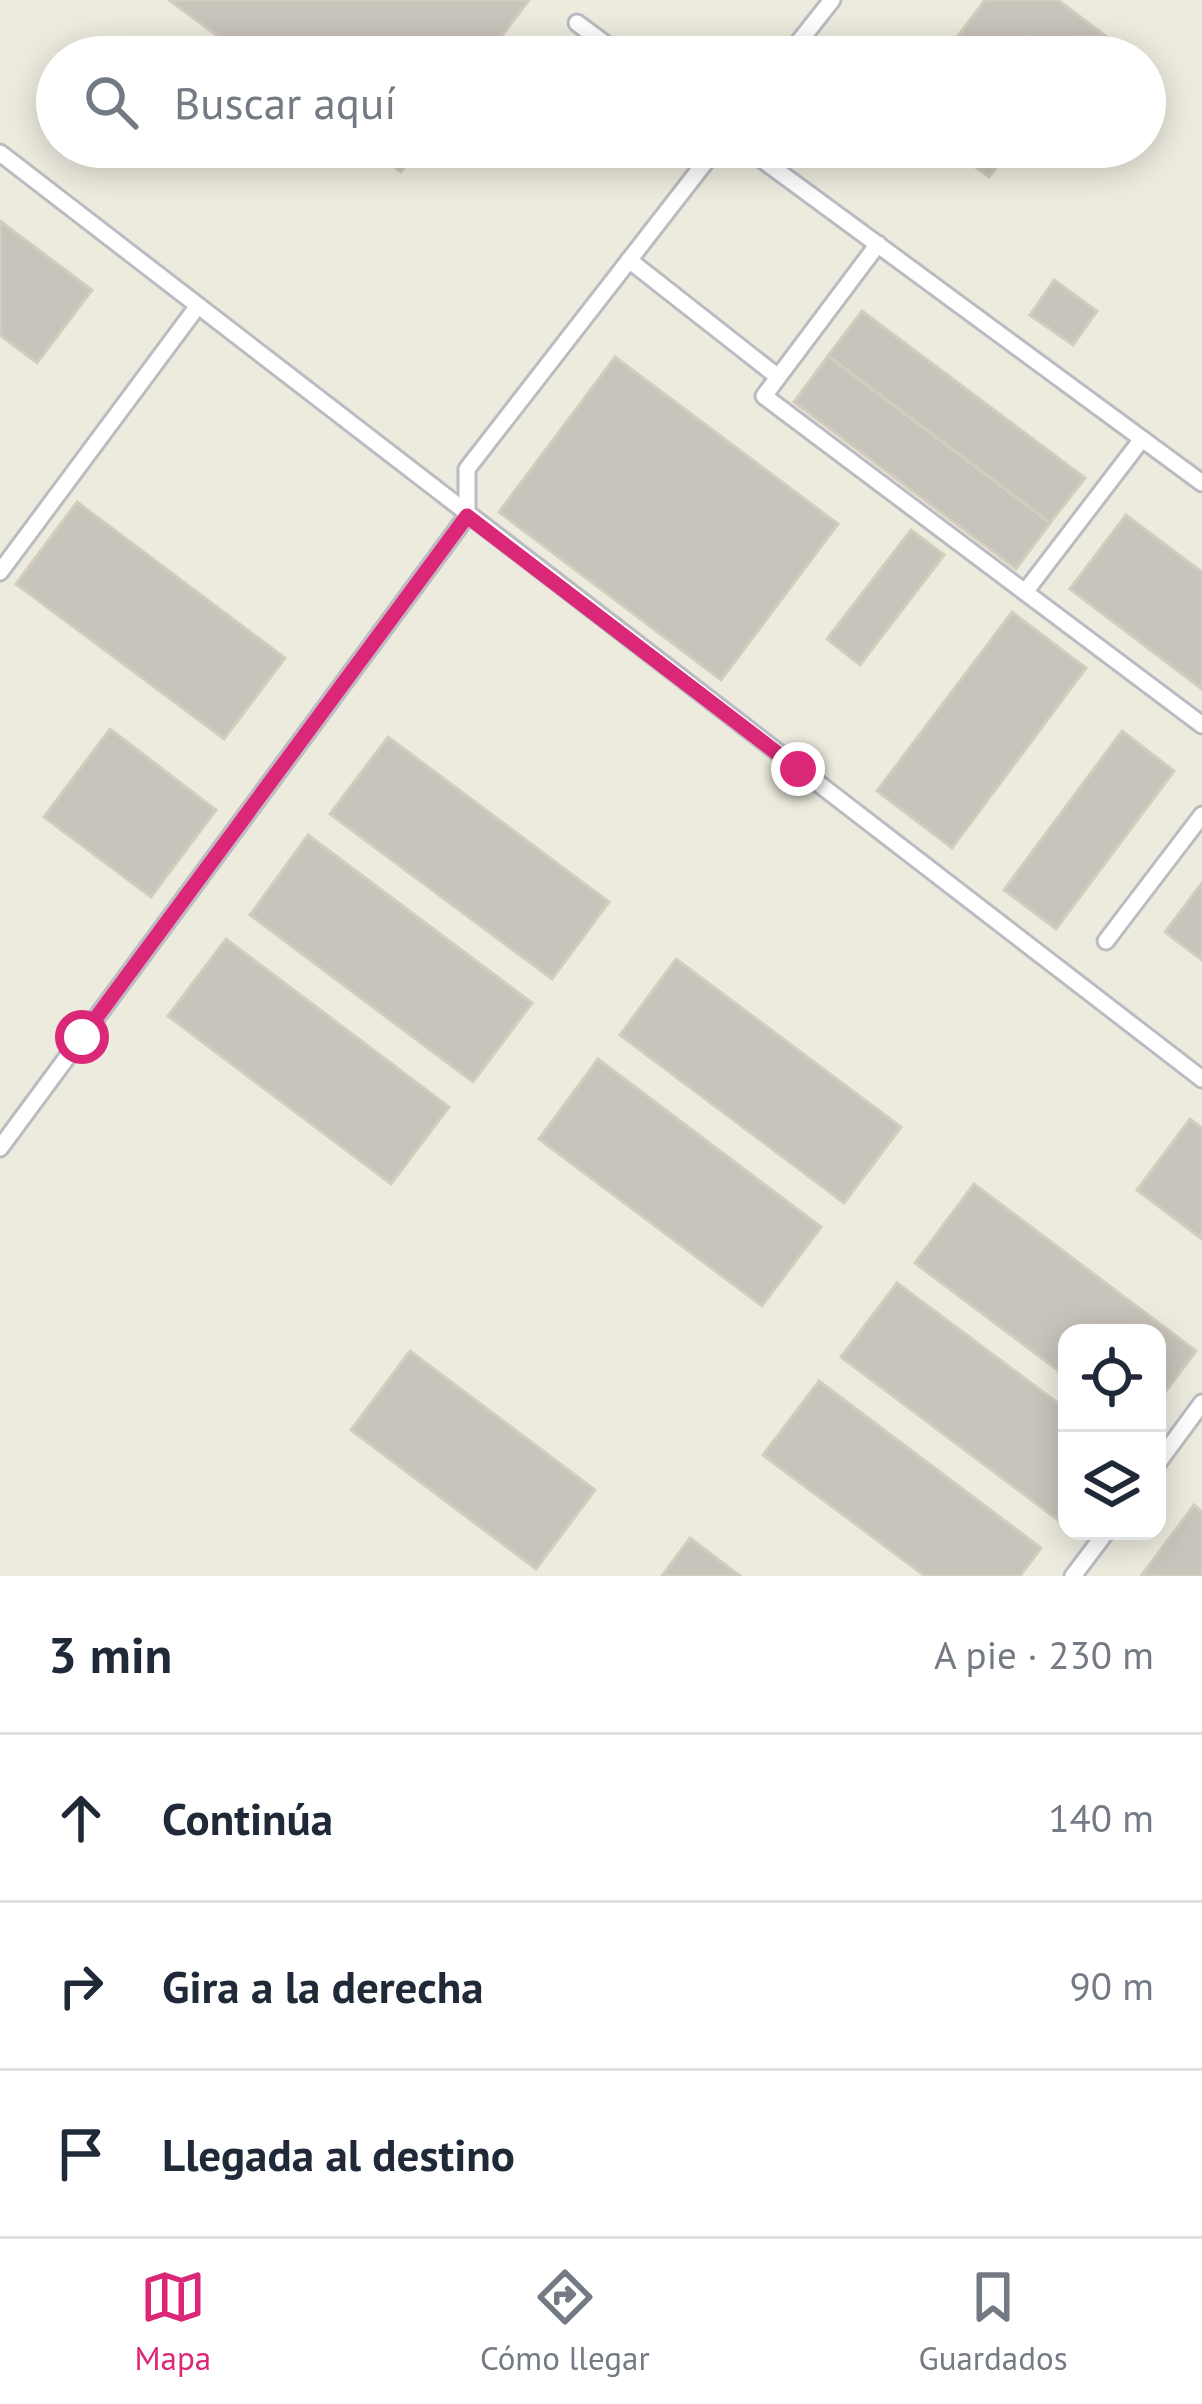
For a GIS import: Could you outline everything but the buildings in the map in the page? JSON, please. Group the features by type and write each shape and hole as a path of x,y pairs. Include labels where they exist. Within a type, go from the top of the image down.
{"lane":[{"path":"804,36 832,0"},
{"path":"578,23 595,36"},
{"path":"0,154 1202,1079"},
{"path":"0,1148 467,516 467,469 701,168"},
{"path":"774,168 1202,484"},
{"path":"878,244 764,396 1202,725"},
{"path":"629,260 778,377"},
{"path":"0,572 197,307"},
{"path":"1025,592 1142,440"},
{"path":"1106,941 1202,815"},
{"path":"1166,1452 1202,1403"},
{"path":"1073,1576 1100,1540"}],"route":[{"path":"82,1037 467,516 798,769"}]}
